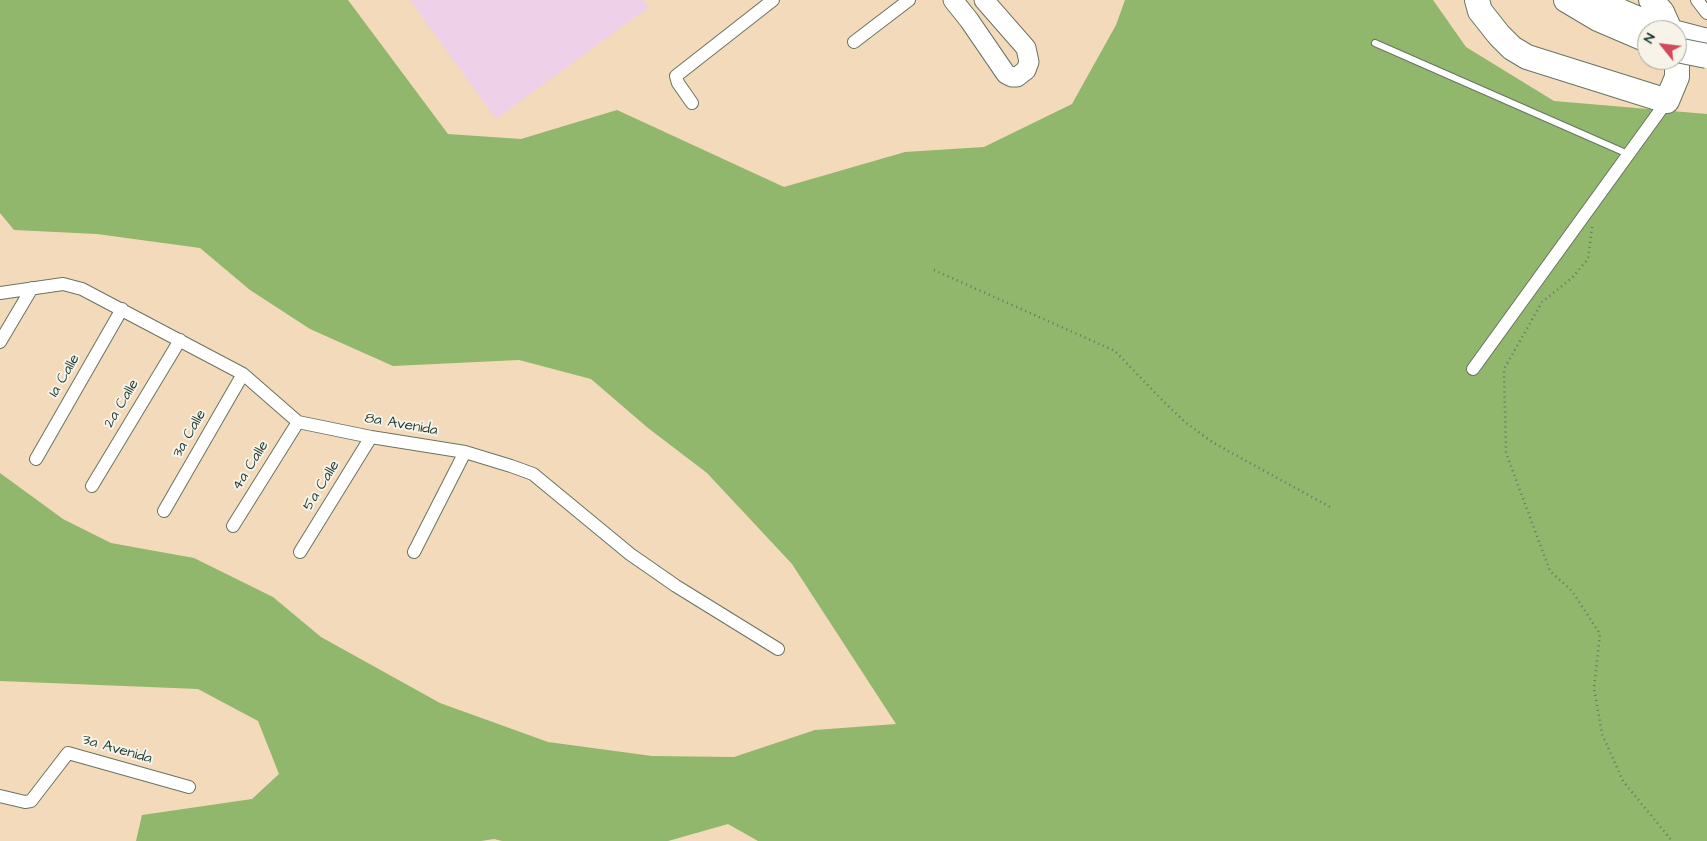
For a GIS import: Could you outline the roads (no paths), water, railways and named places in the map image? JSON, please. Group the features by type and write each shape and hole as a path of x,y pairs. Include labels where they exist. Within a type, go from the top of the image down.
{"highway":[{"path":"1477,0 1480,11 1499,35 1512,48 1527,57 1667,101 1677,70"},
{"path":"1566,0 1598,19 1632,28"},
{"path":"1599,0 1632,28"},
{"path":"1651,0 1662,12 1666,20"},
{"path":"1687,36 1707,41"},
{"path":"1687,52 1707,56"}],"street":[{"path":"692,103 678,83 676,76 773,0"},
{"path":"854,42 909,0"},
{"path":"953,0 1006,74 1017,77 1026,70 1029,56 1026,48 990,2"},
{"path":"1697,0 1707,13"},
{"path":"1687,60 1707,41"},
{"path":"1473,369 1667,101"},
{"name":"8a Avenida","path":"0,293 63,284 82,290 122,309 243,374 298,422 371,437 465,452 533,474 630,554 676,586 778,649"},
{"path":"0,342 32,288"},
{"name":"1a Calle","path":"36,459 122,309"},
{"name":"2a Calle","path":"92,486 180,340"},
{"name":"3a Calle","path":"164,511 243,374"},
{"name":"4a Calle","path":"233,526 298,422"},
{"name":"5a Calle","path":"300,552 371,437"},
{"path":"414,552 465,452"},
{"name":"3a Avenida","path":"0,796 25,802 31,801 68,753 188,787"}],"lane":[{"path":"1375,43 1628,154"}]}
